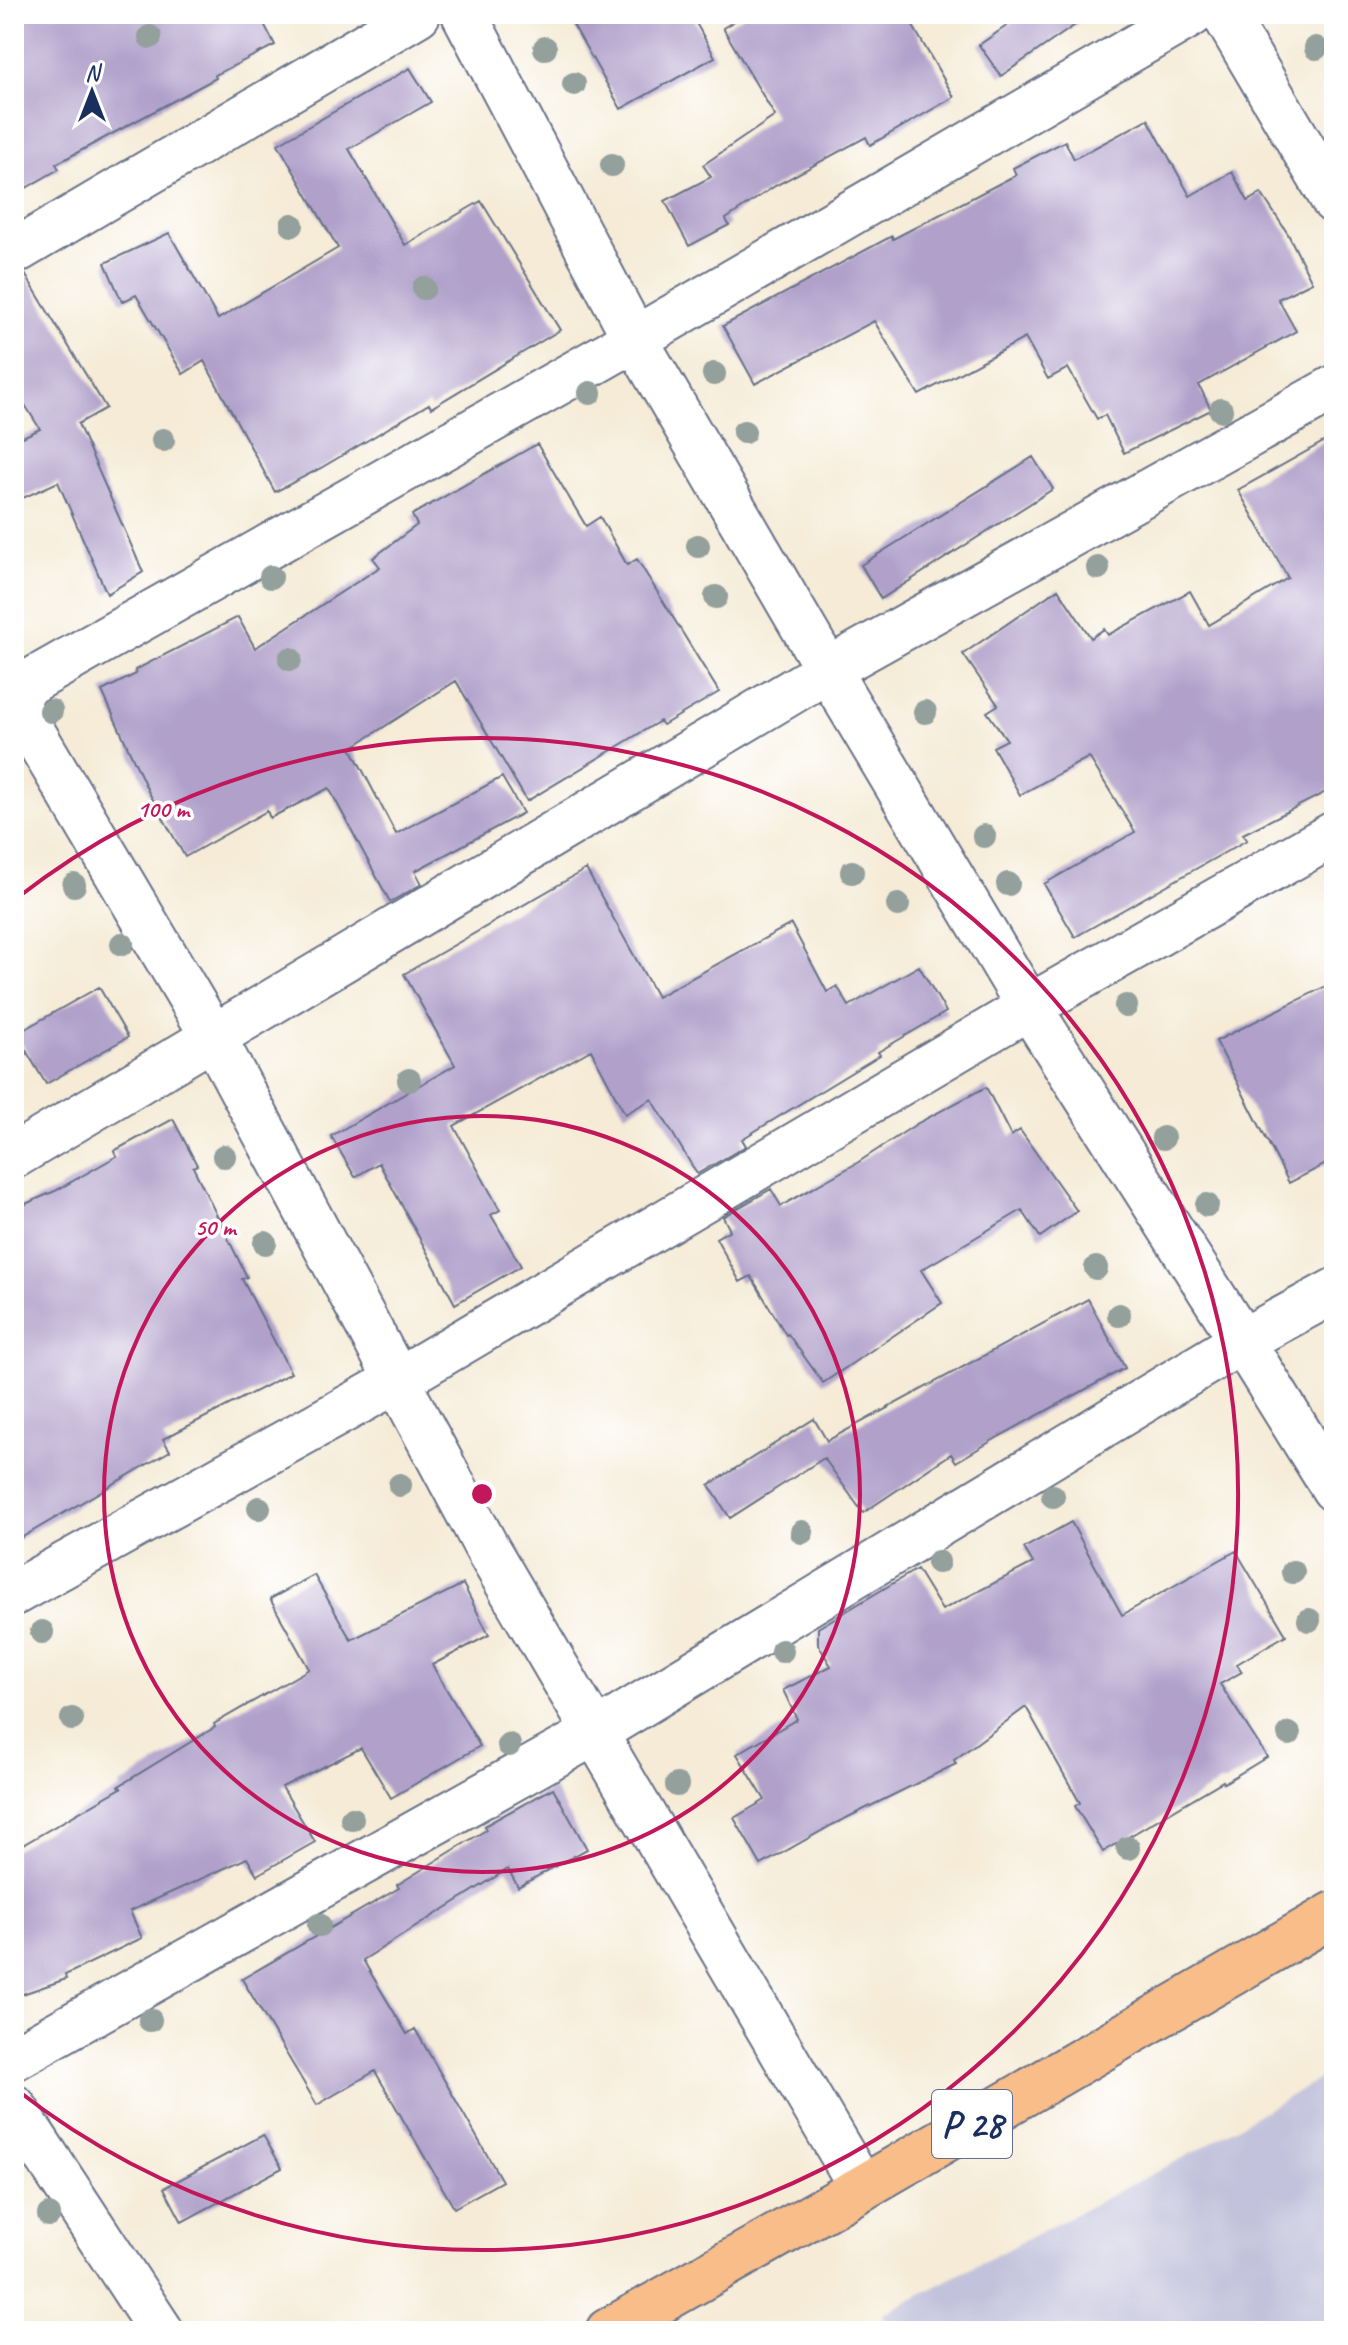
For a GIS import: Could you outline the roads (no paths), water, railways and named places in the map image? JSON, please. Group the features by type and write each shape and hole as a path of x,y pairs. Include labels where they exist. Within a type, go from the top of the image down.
{"main road":[{"name":"P 28","path":"608,2331 862,2188 1334,1914"}],"street":[{"path":"14,252 418,14"},
{"path":"464,14 635,339 828,670 1029,1007 1334,1489"},
{"path":"14,691 635,339 1192,14"},
{"path":"1224,14 1334,201"},
{"path":"14,1156 828,670 1334,388"},
{"path":"14,700 214,1038 489,1552 862,2188"},
{"path":"14,1593 398,1380 1029,1007 1334,834"},
{"path":"14,2058 596,1732 1242,1341 1334,1291"},
{"path":"14,2107 161,2331"}]}
